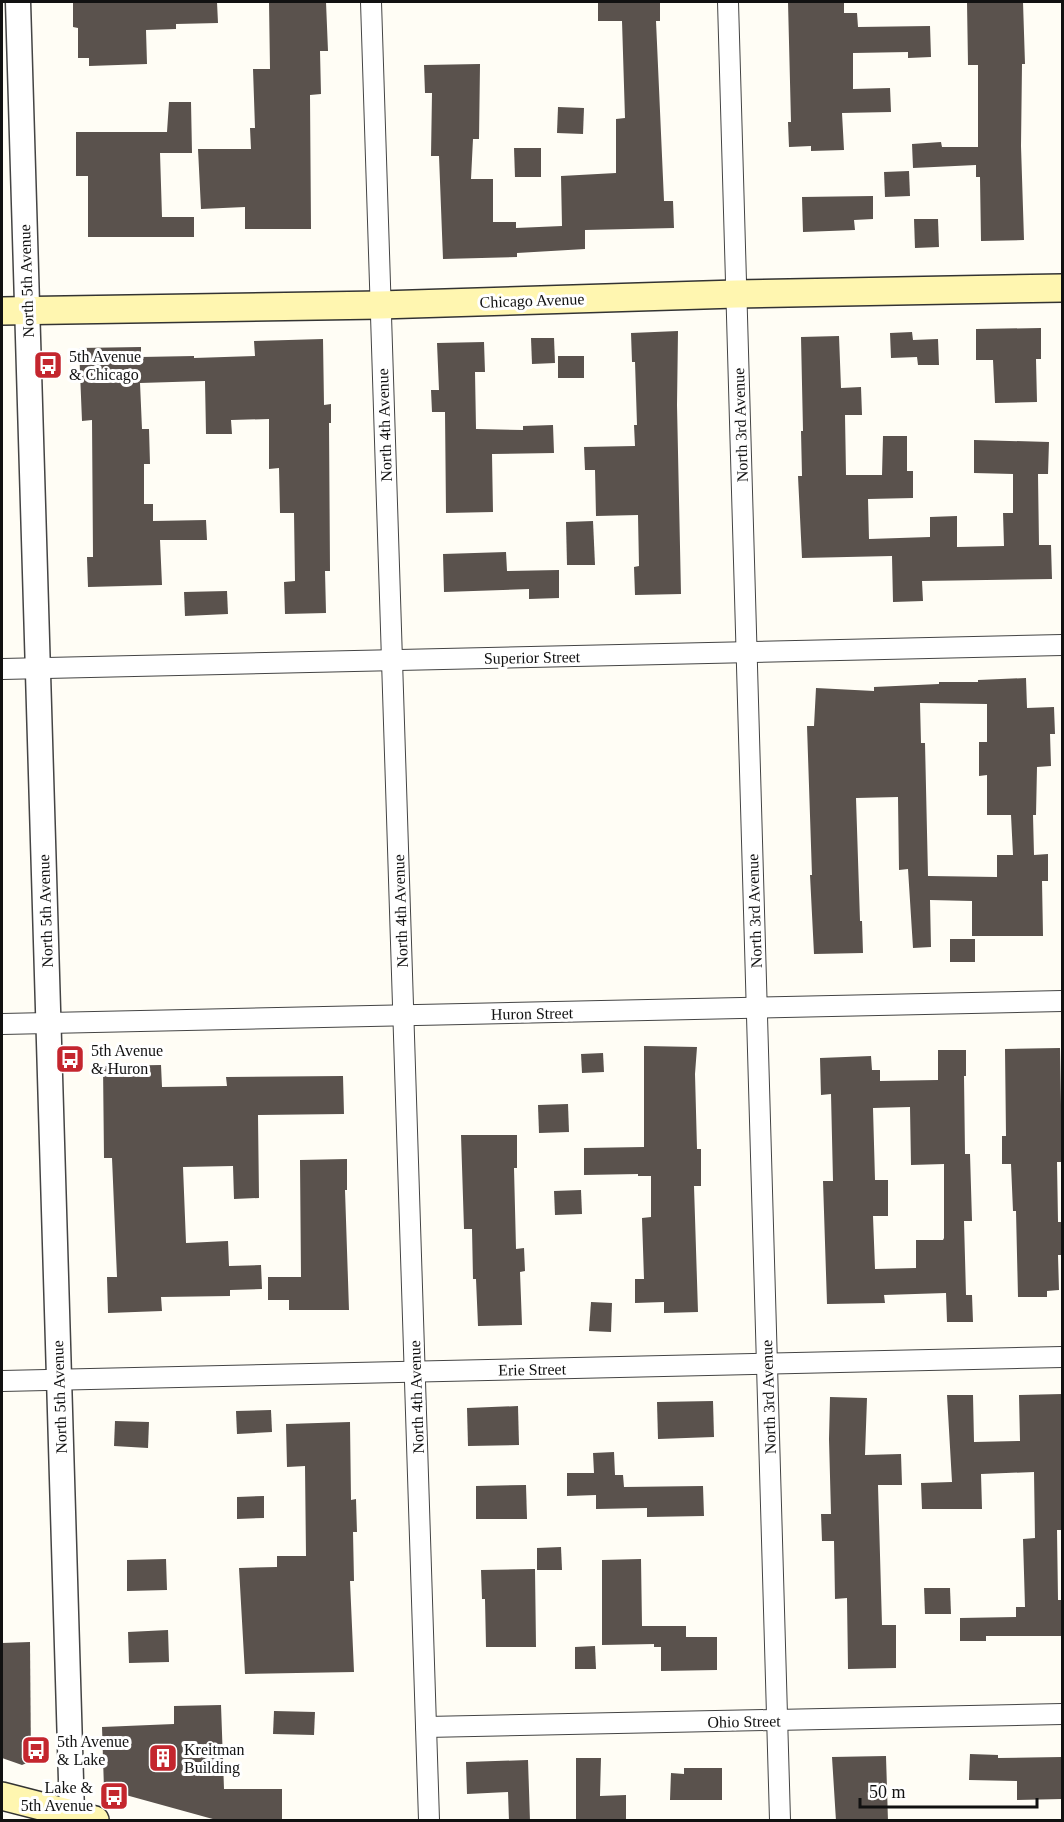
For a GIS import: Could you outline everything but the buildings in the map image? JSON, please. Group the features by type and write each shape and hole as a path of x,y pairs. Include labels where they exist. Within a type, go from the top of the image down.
{"main road":[{"name":"Chicago Avenue","path":"14,311 380,305 736,294 1062,288"},
{"path":"2,1796 80,1818"}],"street":[{"name":"North 5th Avenue","path":"18,2 14,311 38,668 59,1380 80,1818"},
{"name":"North 4th Avenue","path":"371,2 429,1821"},
{"name":"North 3rd Avenue","path":"728,2 780,1821"},
{"name":"Superior Street","path":"2,669 1062,645"},
{"name":"Huron Street","path":"2,1024 1062,1001"},
{"name":"Erie Street","path":"2,1381 1062,1357"},
{"name":"Ohio Street","path":"426,1727 1062,1714"}],"place":[{"name":"5th Avenue & Chicago","path":"48,365"},
{"name":"5th Avenue & Huron","path":"70,1059"},
{"name":"5th Avenue & Lake","path":"36,1750"},
{"name":"Kreitman Building","path":"163,1758"},
{"name":"Lake & 5th Avenue","path":"114,1796"}]}
